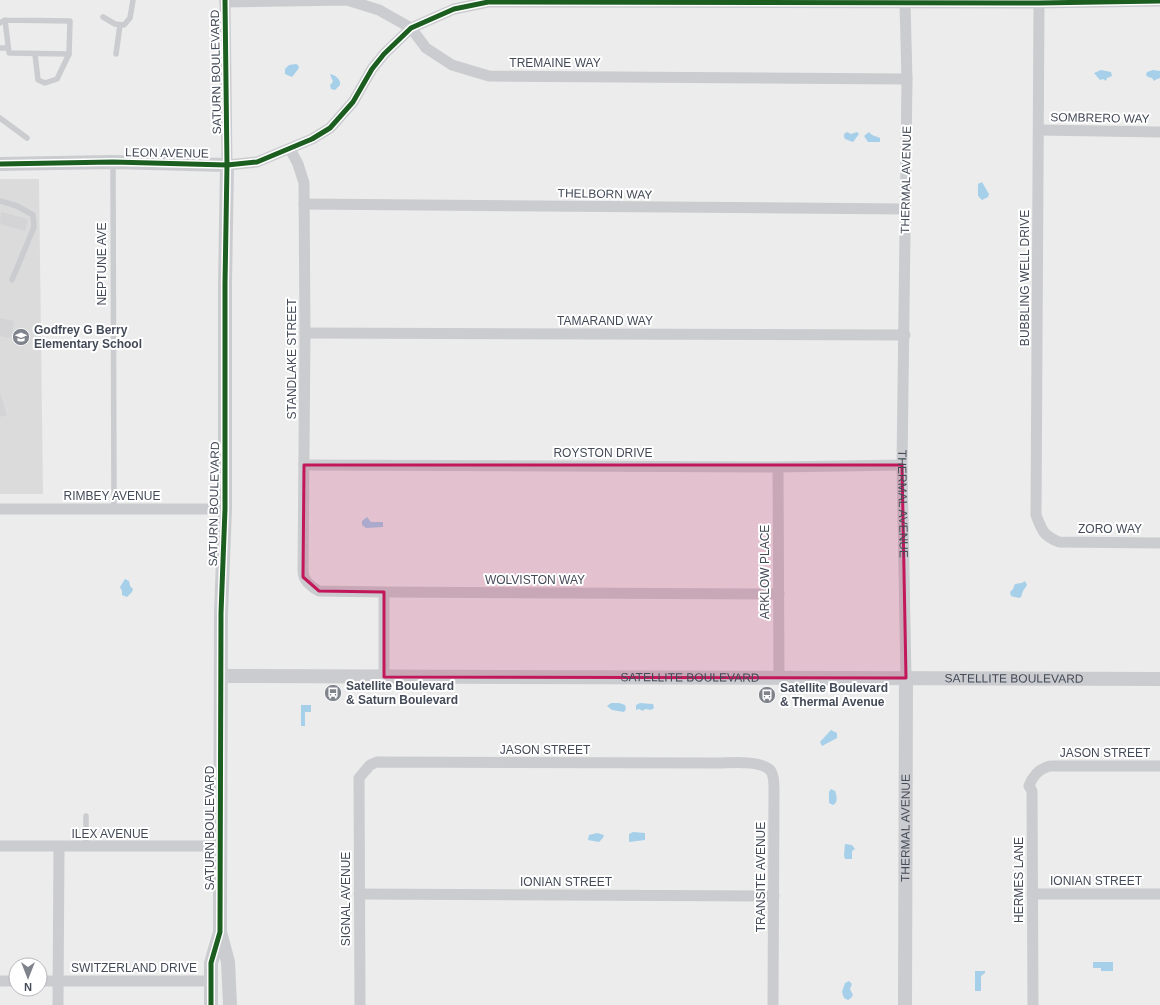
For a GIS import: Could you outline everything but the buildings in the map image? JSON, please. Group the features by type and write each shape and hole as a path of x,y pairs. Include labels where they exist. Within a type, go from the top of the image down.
{"street":[{"name":"TREMAINE WAY","path":"224,0 347,0 379,10 411,28 426,48 452,65 489,76 907,79"},
{"name":"SATURN BOULEVARD","path":"224,0 227,165 225,284 225,509 221,613 220,932 228,962 230,1005"},
{"name":"LEON AVENUE","path":"0,164 113,162 227,165 257,162 312,139 330,128 353,102 372,69 380,59 411,28 454,9 488,2 776,1 1039,3 1160,1"},
{"name":"THERMAL AVENUE","path":"905,3 907,79 905,335 902,465 906,678 905,1005"},
{"name":"BUBBLING WELL DRIVE","path":"1039,3 1036,515 1041,530 1050,538 1059,542"},
{"name":"SOMBRERO WAY","path":"1039,130 1160,132"},
{"name":"STANDLAKE STREET","path":"290,149 298,164 304,183 306,334 302,523 303,571"},
{"name":"THELBORN WAY","path":"304,204 905,210"},
{"name":"TAMARAND WAY","path":"306,334 905,335"},
{"name":"ROYSTON DRIVE","path":"304,465 778,467 902,465"},
{"name":"ARKLOW PLACE","path":"778,467 779,678"},
{"name":"RIMBEY AVENUE","path":"0,509 225,509"},
{"name":"ZORO WAY","path":"1059,542 1160,543"},
{"name":"WOLVISTON WAY","path":"303,571 303,577 313,588 319,591 778,594"},
{"path":"384,592 384,677"},
{"name":"SATELLITE BOULEVARD","path":"221,676 1160,679"},
{"name":"JASON STREET","path":"359,792 359,778 370,765 377,762 752,764"},
{"name":"TRANSITE AVENUE","path":"752,764 761,765 771,771 774,779 773,1005"},
{"name":"JASON STREET","path":"1050,766 1160,766"},
{"name":"HERMES LANE","path":"1033,1005 1032,791 1029,786 1032,778 1042,768 1050,766"},
{"name":"SIGNAL AVENUE","path":"359,792 360,1005"},
{"name":"ILEX AVENUE","path":"0,846 220,846"},
{"name":"SWITZERLAND DRIVE","path":"58,1005 59,847"},
{"name":"IONIAN STREET","path":"359,894 774,896"},
{"name":"IONIAN STREET","path":"1032,894 1160,894"},
{"name":"SATURN BOULEVARD","path":"210,1005 211,963 220,932"},
{"path":"48,981 58,981"},
{"name":"SWITZERLAND DRIVE","path":"58,981 211,981"}],"lane":[{"path":"103,17 115,24 124,25 130,18 133,0"},
{"path":"35,54 38,80 45,83 57,79 69,54 70,21 3,22 9,53 69,54"},
{"path":"116,54 120,24"},
{"path":"0,48 8,48"},
{"path":"0,118 27,138"},
{"name":"NEPTUNE AVE","path":"113,162 114,509"},
{"path":"0,201 17,206 33,214 34,227 12,280"},
{"path":"86,816 86,846"}],"highlighted area":[{"path":"304,465 902,465 906,678 384,677 384,592 319,591 303,577"}],"shaded area":[{"name":"Godfrey G Berry Elementary School","path":"0,179 39,179 43,494 0,494"}],"water":[{"path":"296,64 299,68 292,77 285,74 285,69 289,65"},
{"path":"1101,70 1111,72 1112,76 1107,78 1106,81 1103,79 1100,80 1094,73"},
{"path":"1153,70 1160,71 1160,78 1154,81 1146,75 1147,72"},
{"path":"330,74 336,76 340,81 340,85 335,90 331,89 330,85 333,82"},
{"path":"847,132 851,134 857,132 859,134 853,142 845,139 844,134"},
{"path":"869,132 880,138 880,142 868,142 864,136"},
{"path":"982,182 989,194 988,197 982,200 978,196 978,184"},
{"path":"367,517 371,522 383,522 383,527 366,528 362,525 362,521"},
{"path":"125,579 129,581 130,586 133,589 127,597 122,595 120,587"},
{"path":"1025,581 1027,585 1021,597 1011,596 1010,592 1015,584"},
{"path":"611,703 625,705 626,709 624,712 612,710 607,706"},
{"path":"640,703 653,704 654,708 651,710 645,709 643,711 639,709 636,710 636,705"},
{"path":"301,705 311,705 311,712 305,712 305,726 301,726"},
{"path":"831,730 837,733 837,738 822,746 820,742"},
{"path":"831,789 835,791 837,797 836,803 833,805 829,803 829,792"},
{"path":"633,832 645,833 645,840 629,842 629,834"},
{"path":"597,833 604,835 599,842 588,840 589,835"},
{"path":"845,844 852,845 855,849 852,851 852,859 845,859"},
{"path":"1093,962 1113,962 1113,971 1101,971 1101,968 1093,968"},
{"path":"975,971 985,971 985,973 981,976 981,991 975,991"},
{"path":"849,981 852,984 850,989 853,995 848,1000 844,998 842,992 845,983"}],"cycle path":[{"path":"211,1005 211,963 220,932 221,613 225,509 225,284 227,165 225,0"},
{"path":"0,164 113,162 227,165 257,162 312,139 330,128 353,102 372,69 384,54 411,28 454,9 488,2 1039,3 1160,1"}],"place":[{"name":"Godfrey G Berry Elementary School","path":"21,337"},
{"name":"Satellite Boulevard & Saturn Boulevard","path":"333,693"},
{"name":"Satellite Boulevard & Thermal Avenue","path":"767,695"}]}
